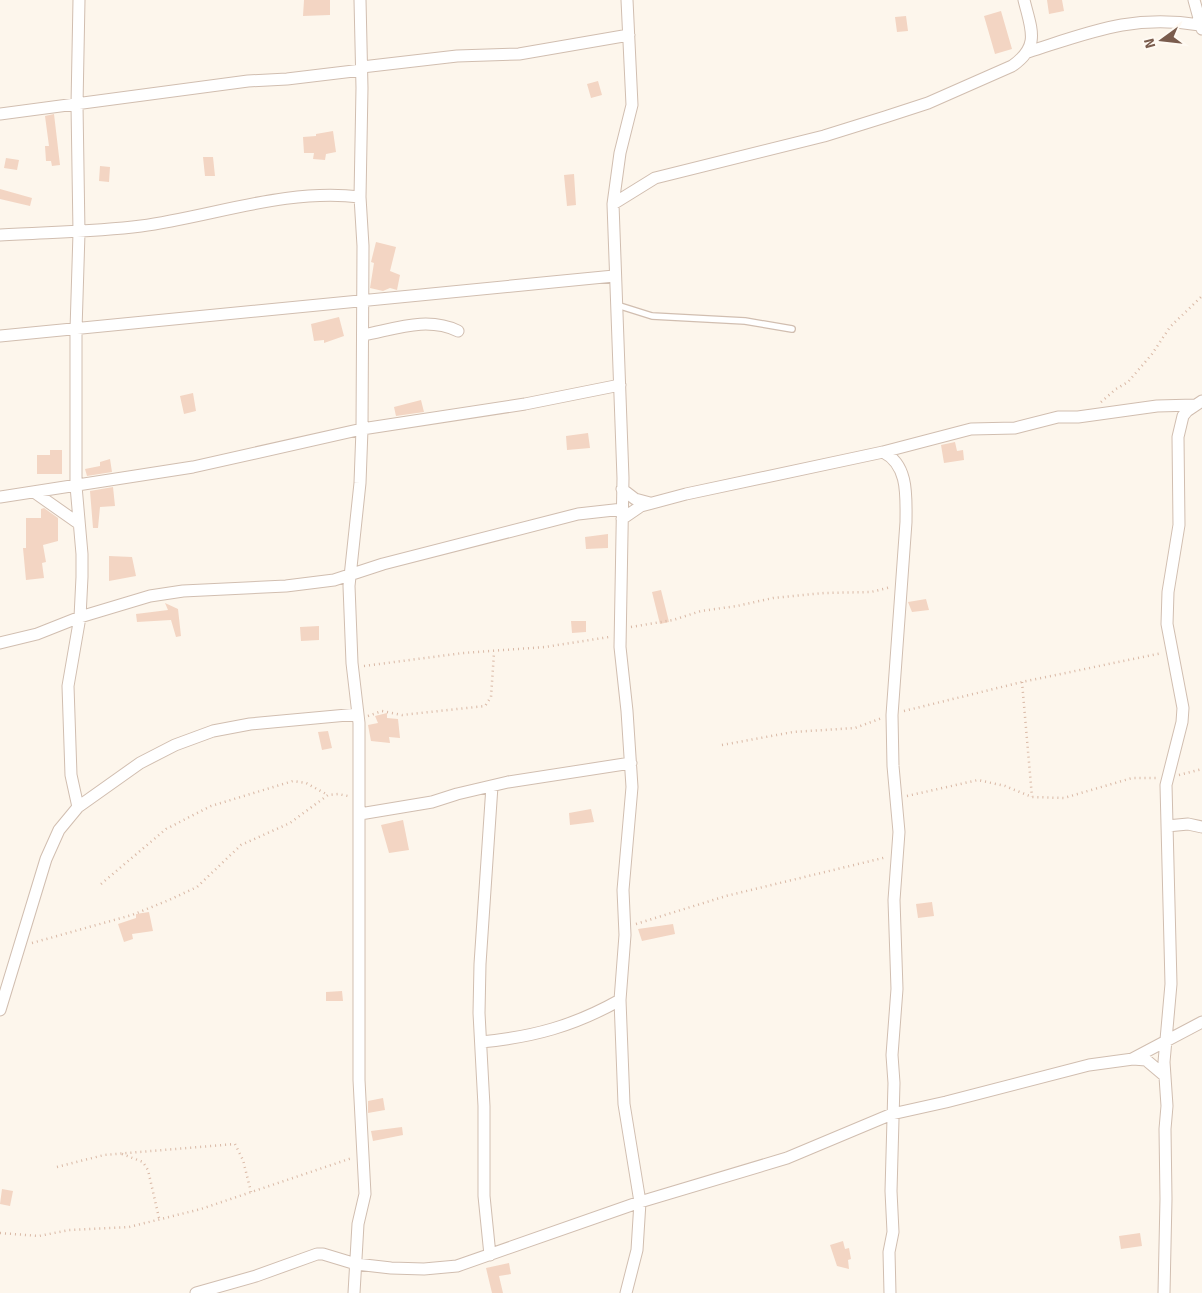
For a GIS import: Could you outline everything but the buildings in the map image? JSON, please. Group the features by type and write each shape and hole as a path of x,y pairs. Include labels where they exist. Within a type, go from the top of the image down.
{"street":[{"path":"78,807 71,775 68,686 80,617 82,554 76,486 76,330 79,233 76,104 79,0"},
{"path":"354,1293 358,1224 364,1194 360,1098 361,972 358,880 360,814 358,718 353,667 350,576 360,483 362,428 363,246 360,197 362,69 360,0"},
{"path":"626,1293 637,1250 640,1202 624,1104 620,1000 625,928 623,890 631,816 631,764 620,648 622,489 613,204 620,153 632,105 627,0"},
{"path":"613,204 655,178 824,136 928,103 1012,66 1024,57 1031,46 1032,32 1024,0"},
{"path":"1028,52 1069,36 1132,22 1159,20 1201,28 1195,0"},
{"path":"0,114 248,81 287,79 457,56 526,54 629,35"},
{"path":"0,236 44,232 79,233 169,221 260,203 326,195 360,197"},
{"path":"0,336 614,276"},
{"path":"363,336 409,325 446,325 458,331"},
{"path":"0,497 193,467 362,428 525,404 620,385"},
{"path":"0,643 37,634 80,617 150,596 183,591 316,583 350,576 383,564 578,514 622,514 641,506 686,494 883,452 972,429 1015,428 1044,419 1198,403"},
{"path":"1164,1293 1165,1129 1167,1106 1165,1041 1171,984 1167,826 1168,778 1182,722 1183,708 1167,624 1168,600 1179,524 1178,437 1183,416 1198,403"},
{"path":"883,452 895,460 901,469 904,480 906,532 892,715 893,766 899,832 894,900 897,989 892,1055 891,1191 893,1232 889,1252 890,1293"},
{"path":"622,489 635,499 652,503"},
{"path":"34,492 78,522"},
{"path":"0,1010 46,859 59,830 78,807 140,763 175,745 213,731 250,724 358,718"},
{"path":"360,814 432,802 492,786 631,764"},
{"path":"490,1255 484,1196 480,964 492,786"},
{"path":"1167,826 1188,824 1202,827"},
{"path":"481,1042 516,1038 559,1028 620,1000"},
{"path":"1132,1059 1202,1022"},
{"path":"196,1293 256,1276 317,1254 356,1264 424,1269 457,1266 640,1202 787,1158 892,1114 1090,1066 1132,1059 1146,1060 1165,1076"}],"lane":[{"path":"615,305 652,316 744,321 792,329"}],"path":[{"path":"1094,414 1110,394 1128,382 1152,354 1170,327 1202,296"},
{"path":"353,667 462,653 494,652 620,631 673,620 701,611 743,605 773,598 824,593 871,592 903,583"},
{"path":"722,745 793,732 855,728 892,715 1022,682 1161,654 1171,648"},
{"path":"358,718 378,711 402,715 485,706 491,697 494,652"},
{"path":"1022,682 1032,797"},
{"path":"897,798 978,780 1005,786 1032,797 1064,798 1132,778 1168,778 1202,769"},
{"path":"101,884 166,830 211,806 293,781 306,783 328,796"},
{"path":"21,946 132,915 197,887 241,846 290,823 328,796 338,794 359,799"},
{"path":"625,928 726,896 897,855"},
{"path":"57,1167 92,1157 235,1144 243,1160 251,1192"},
{"path":"121,1154 143,1162 148,1170 159,1218"},
{"path":"0,1232 38,1236 69,1230 128,1228 159,1218 201,1209 363,1154"}]}
